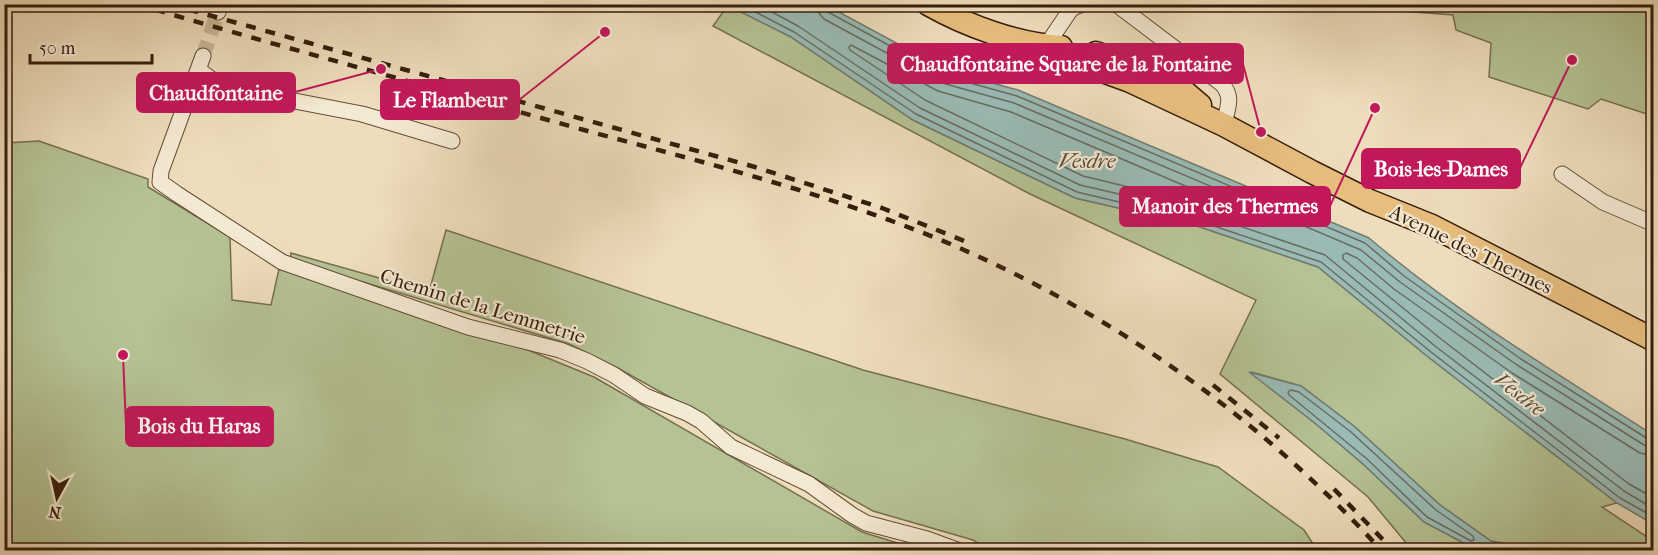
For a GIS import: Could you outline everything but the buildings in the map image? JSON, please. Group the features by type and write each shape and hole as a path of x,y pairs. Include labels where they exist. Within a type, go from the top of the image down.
{"main road":[{"name":"Avenue des Thermes","path":"928,4 980,28 1046,46 1082,48 1173,82 1224,125 1311,172 1370,201 1432,226 1653,340"}],"street":[{"path":"1116,4 1222,84 1230,97 1224,125"},
{"path":"1046,46 1073,6"},
{"name":"Chemin de la Lemmetrie","path":"452,141 362,114 222,87 201,63 161,171 160,182 282,262 468,327 560,350 587,360 645,396 701,421 731,447 809,484 866,523 927,539 957,550"},
{"path":"1562,174 1604,202 1653,224"}],"green space":[{"path":"728,5 791,37 913,120 1075,198 1197,226 1318,267 1427,356 1617,503 1602,507 1653,541 1653,550 1538,550 1491,541 1440,505 1355,427 1301,386 1251,372 1363,464 1424,522 1477,550 1412,550 1368,497 1220,374 1256,300 1030,194 713,26"},
{"path":"1321,5 1653,5 1653,116 1601,99 1588,109 1489,77 1491,43 1456,30 1453,15"},
{"path":"39,141 148,179 148,187 230,237 232,300 271,305 279,269 523,348 594,377 862,532 920,550 5,550 5,143"},
{"path":"446,230 863,370 1125,439 1218,467 1304,530 1317,550 989,550 973,540 873,511 616,367 569,344 290,260 291,253 429,292"}],"water":[{"name":"Vesdre","path":"727,5 826,5 948,71 1018,90 1369,238 1472,317 1653,435 1653,524 1617,503 1427,356 1318,267 1197,226 1075,198 913,120 791,37"},
{"path":"1249,372 1301,386 1355,427 1440,505 1491,541 1538,550 1477,550 1424,522 1363,464"}],"tunnel":[{"path":"203,56 218,12"}],"railway":[{"path":"136,4 762,179 849,206 936,238 1060,297 1119,332 1176,370 1231,410 1283,454 1381,550"},
{"path":"169,4 755,167 882,208 967,242"},
{"path":"1213,385 1279,438"},
{"path":"1334,489 1393,550"}],"place":[{"name":"Le Flambeur","path":"605,32"},
{"name":"Bois-les-Dames","path":"1572,60"},
{"name":"Chaudfontaine","path":"381,69"},
{"name":"Manoir des Thermes","path":"1375,108"},
{"name":"Chaudfontaine Square de la Fontaine","path":"1261,132"},
{"name":"Bois du Haras","path":"123,355"}]}
